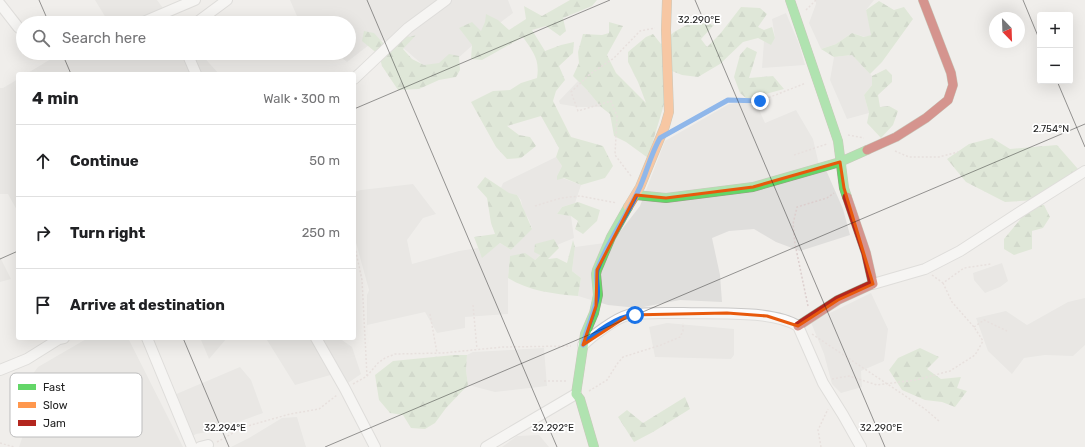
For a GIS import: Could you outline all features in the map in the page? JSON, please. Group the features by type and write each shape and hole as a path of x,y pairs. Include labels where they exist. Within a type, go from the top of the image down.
{"street":[{"path":"157,16 194,0"},
{"path":"205,16 227,0"},
{"path":"356,77 408,28 446,0"},
{"path":"594,447 578,396 578,379 583,345 585,334 596,306 598,295 597,270 611,237 638,191 665,126 669,112 666,26 668,0"},
{"path":"790,0 838,141 844,188 866,253 873,284"},
{"path":"638,191 666,198 753,187 840,162 896,137 926,118 948,100 953,85 951,73 923,0"},
{"path":"0,4 16,24"},
{"path":"190,60 195,72"},
{"path":"798,326 838,300 873,284 925,269 960,251 1085,172"},
{"path":"583,345 590,338 622,317 629,315 727,313 767,316 791,321 798,326 823,383 861,447"},
{"path":"0,370 27,359 57,340"},
{"path":"148,340 192,447"},
{"path":"317,340 345,388 375,447"},
{"path":"486,447 578,396"}],"path":[{"path":"638,191 615,154 617,116 611,102 578,111 571,92 590,74 614,58 640,30 666,26"},
{"path":"674,131 728,100 760,101 817,79"},
{"path":"794,154 838,141"},
{"path":"809,309 795,244 793,224 797,208 827,198 844,188"},
{"path":"535,206 561,198 580,196 631,205"},
{"path":"356,252 362,280 367,376"},
{"path":"943,283 964,268 991,264"},
{"path":"828,377 834,379 849,376 877,385 916,380 950,371 975,355 983,341 974,327 952,302 943,283 925,269"},
{"path":"473,305 477,350"},
{"path":"430,314 437,353"},
{"path":"578,396 607,380 616,364 624,357 680,337 683,331 683,314"},
{"path":"974,327 984,320 1007,331"},
{"path":"811,334 925,409 939,421"},
{"path":"204,446 251,425 290,414 319,409 345,388 367,376 385,358 395,354 437,353 503,347 583,345"},
{"path":"544,381 564,382 578,379"},
{"path":"820,447 818,430 833,399"},
{"path":"0,443 14,447"}],"highlighted area":[{"path":"840,162 844,188 873,284 838,300 798,326 767,316 727,313 629,315 583,345 596,306 597,270 636,195 666,198 753,187"}],"shaded area":[{"path":"95,0 157,0 169,16 105,16"},
{"path":"290,0 508,0 513,13 485,34 437,77 394,40 374,41 356,55 356,16 297,16"},
{"path":"816,0 874,0 866,10 872,35 865,37 852,33 836,44 821,49 809,23"},
{"path":"786,13 799,44 805,65 762,68 764,41 771,44 775,38 772,19"},
{"path":"852,55 872,76 872,85 864,95 869,113 847,119 830,80 834,57"},
{"path":"49,60 206,60 217,72 29,72"},
{"path":"16,80 16,208 8,194 0,194 0,88 3,88"},
{"path":"578,81 601,107 578,107 560,104 559,101"},
{"path":"744,102 758,107 765,123 796,110 813,139 819,165 826,170 843,209 850,235 800,251 776,242 754,229 729,231 712,238 720,275 722,302 680,300 638,308 608,305 578,296 581,278 572,271 575,247 612,242 640,206 665,141 729,104"},
{"path":"556,157 562,166 557,176 581,185 575,203 562,207 557,214 571,216 574,238 557,245 554,239 535,260 510,257 508,278 508,314 465,317 465,328 437,333 425,312 367,325 367,295 369,290 356,243 356,191 413,184 436,214 423,218 407,240 412,264 459,251 478,248 482,257 500,243 511,250 532,228 523,210 521,200 517,195 509,194 501,188 503,183"},
{"path":"0,257 11,279 0,282"},
{"path":"1002,263 1008,281 1000,287 985,293 974,280 973,273"},
{"path":"871,293 888,329 884,361 861,371 862,387 841,393 832,384 824,354 810,320 832,312"},
{"path":"1085,298 1085,345 1073,356 1045,355 1024,358 1012,374 988,351 976,318 1006,311 1027,325 1068,302"},
{"path":"667,323 734,329 734,355 731,359 655,357 649,327"},
{"path":"85,340 129,340 183,447 19,447 22,437 142,437 142,373 34,373 38,367"},
{"path":"201,340 225,340 209,359"},
{"path":"267,340 342,340 352,347 361,374 345,385 334,374 295,385"},
{"path":"544,348 547,386 495,392 468,385 466,370 467,355 473,352"},
{"path":"240,367 251,380 263,413 214,431 196,434 191,437 174,395"},
{"path":"297,417 306,447 231,447 282,418"},
{"path":"539,435 549,447 502,447 517,436"}],"green space":[{"path":"570,0 597,0 592,6 563,18 566,31 560,36 546,26 532,30 545,51 574,42 573,53 559,66 565,80 556,91 553,101 571,137 603,146 613,166 605,178 581,185 564,178 557,180 557,176 562,166 556,157 559,148 541,116 507,126 519,135 530,137 536,146 521,158 507,159 496,147 471,102 493,91 510,90 521,83 537,78 537,61 523,37 482,60 471,59 472,45 459,28 472,22 481,31 485,22 486,14 498,20 509,30 526,19 524,6 542,16"},
{"path":"879,1 894,10 904,7 913,19 882,62 870,74 852,55 834,57 821,49 836,44 852,33 864,37 871,35 866,10"},
{"path":"741,7 760,8 767,14 758,27 764,30 772,27 775,38 771,45 758,38 743,42 720,64 698,77 682,75 664,68 665,101 648,158 626,142 614,136 610,114 601,107 573,76 579,63 578,52 583,34 602,35 609,33 609,22 623,26 607,55 616,73 646,103 628,62 628,52 646,37 653,34 661,44 674,32 694,21 714,25 701,39 707,47 720,34"},
{"path":"364,31 374,33 384,44 398,34 410,37 416,35 403,49 412,59 424,65 439,63 449,54 459,56 460,70 456,77 439,80 419,89 398,90 382,66 379,55 362,41"},
{"path":"747,47 757,52 749,78 773,76 784,89 747,99 740,93 734,77 740,55"},
{"path":"886,69 892,75 892,82 878,95 880,107 889,106 898,111 893,125 881,138 867,123 869,113 864,95 872,85 872,76"},
{"path":"992,138 1010,149 1057,145 1078,169 1060,185 1036,200 1005,202 966,182 947,159 969,144"},
{"path":"485,177 509,193 517,195 532,229 511,250 500,243 482,258 474,237 495,234 491,223 487,198 477,187"},
{"path":"578,202 600,210 597,221 583,234 575,229 578,221 571,216 557,214 562,207"},
{"path":"1032,205 1044,205 1050,217 1043,228 1032,231 1032,249 1014,255 1004,249 1004,239"},
{"path":"554,239 559,248 548,259 557,258 567,263 573,240 575,247 572,271 581,278 578,296 533,289 508,278 510,256 525,253 535,260 540,255 534,252 535,244"},
{"path":"920,348 939,357 927,369 941,379 961,377 957,388 967,391 955,407 942,402 925,400 902,390 889,370 898,358"},
{"path":"467,355 466,370 468,385 446,408 435,423 425,429 411,428 403,415 390,413 379,400 375,375 393,361"},
{"path":"685,397 690,409 634,442 618,417 627,410 643,423"}],"traffic: fast":[{"path":"790,0 838,141 844,188 847,197"},
{"path":"636,195 666,198 753,187 840,162 867,150"},
{"path":"594,447 580,399 576,394 585,334 594,313 598,295 597,270 611,237 628,207"}],"traffic: slow":[{"path":"628,207 640,187 665,126 669,112 666,30 667,0"}],"traffic: jam":[{"path":"867,150 896,137 926,118 948,100 953,85 951,73 923,0"},
{"path":"798,326 838,300 873,284 866,253 847,197"}],"route":[{"path":"635,315 622,317 590,338 583,345 585,334 596,306 598,295 597,270 611,237 631,205 640,187 660,138 728,100 760,101"}]}
